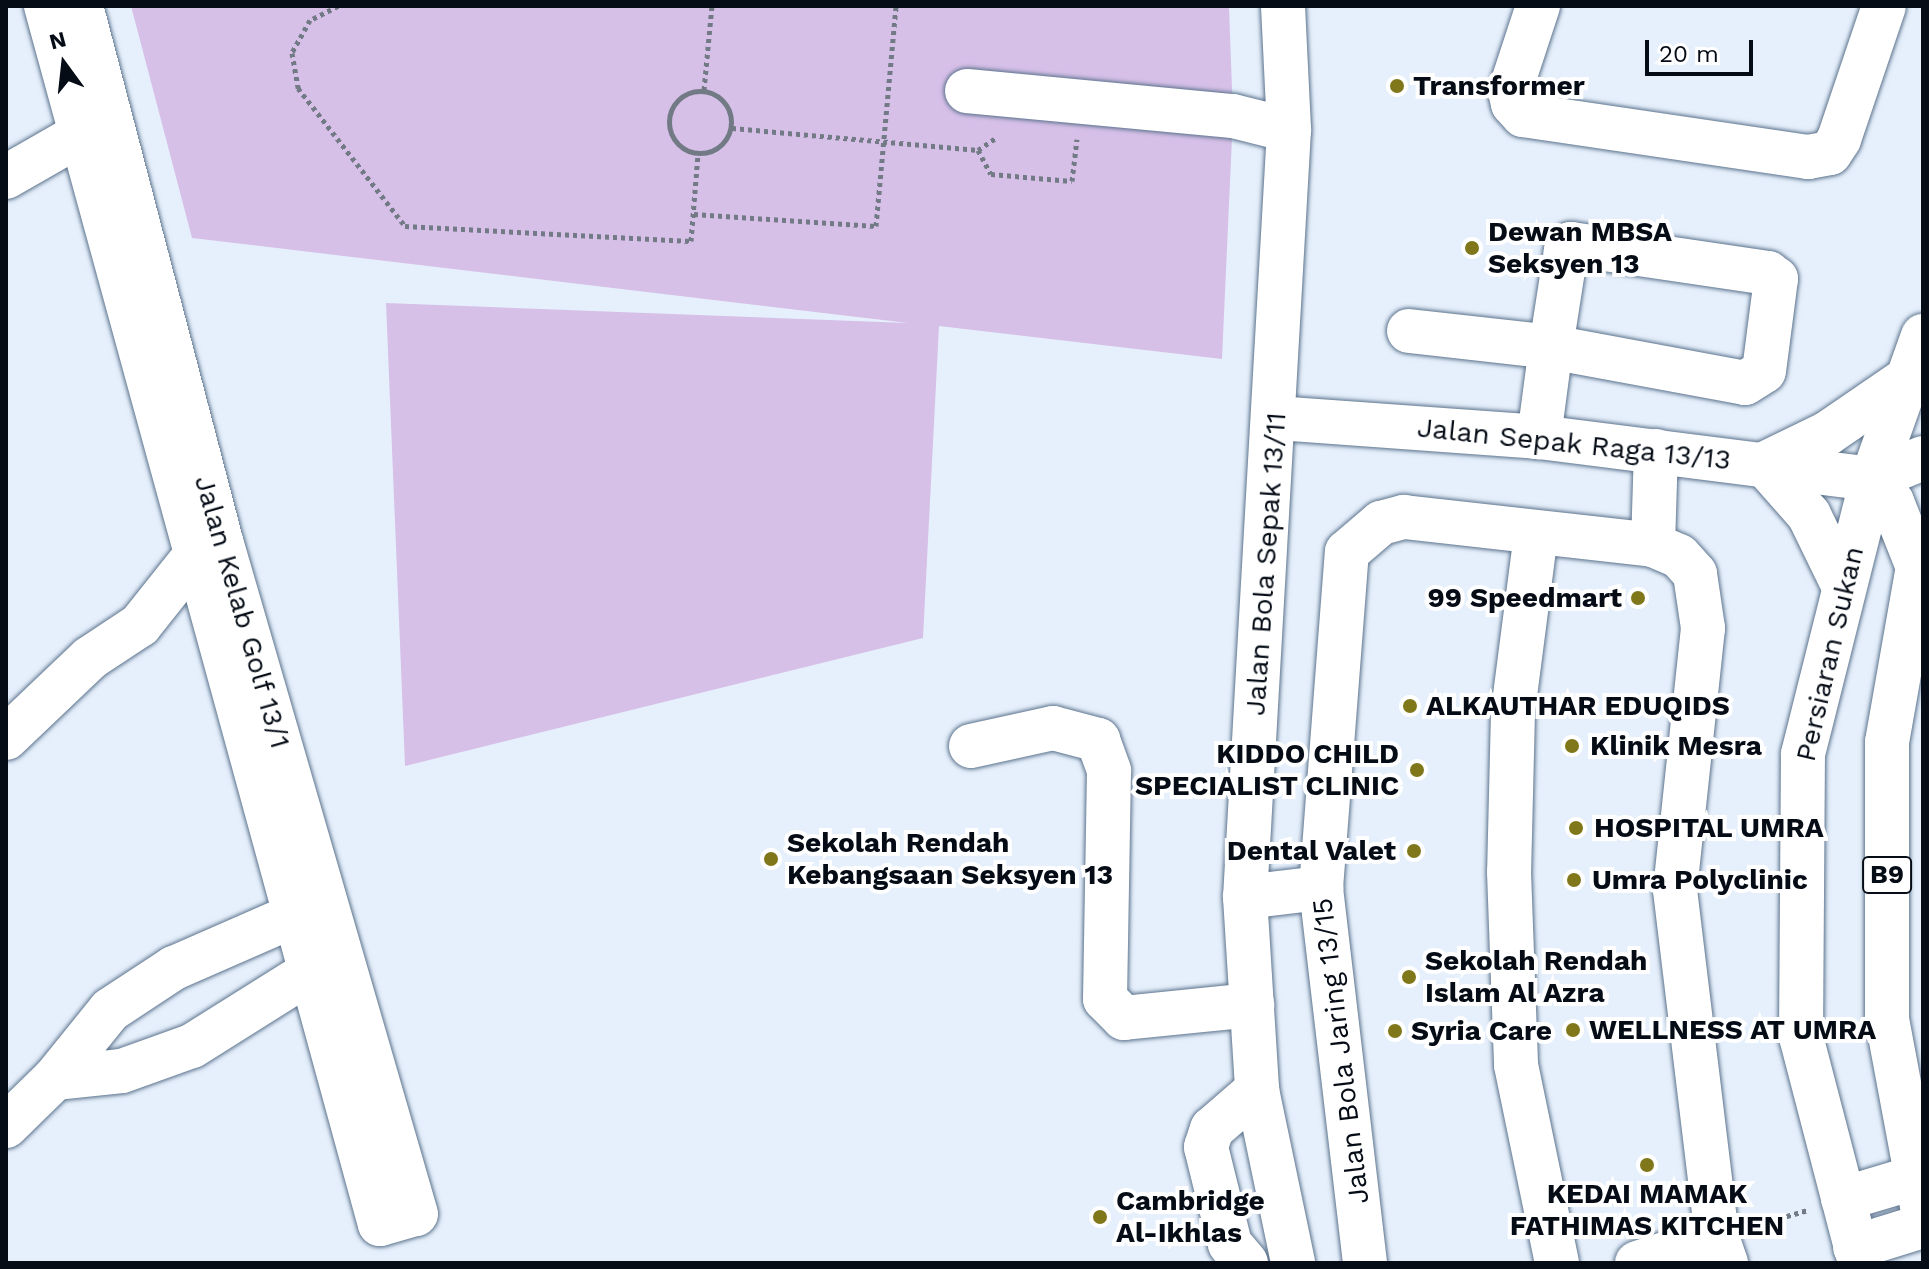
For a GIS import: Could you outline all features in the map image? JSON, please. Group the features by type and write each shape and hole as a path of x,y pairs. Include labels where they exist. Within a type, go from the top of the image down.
{"street":[{"path":"6,177 96,129 46,6"},
{"name":"Jalan Kelab Golf 13/1","path":"81,6 96,129 325,962 416,1214"},
{"name":"Jalan Bola Sepak 13/11","path":"1283,6 1289,130 1276,418 1245,897 1257,1090 1293,1263"},
{"path":"1538,6 1510,91 1513,104 1523,115 1808,157 1830,153 1884,6"},
{"path":"967,91 1233,116 1289,130"},
{"path":"1409,331 1551,347 1745,383 1764,371 1776,279 1768,273 1571,244 1566,251 1551,347 1539,437"},
{"name":"Persiaran Sukan","path":"1857,1255 1801,1037 1803,754 1872,479 1923,336"},
{"path":"1843,585 1809,515 1764,464 1828,433 1908,378"},
{"name":"Jalan Sepak Raga 13/13","path":"1276,418 1539,437 1872,479"},
{"path":"1653,545 1656,451"},
{"path":"1920,551 1892,502 1872,479 1923,458"},
{"name":"Jalan Bola Jaring 13/15","path":"1365,1263 1321,888 1347,552 1381,523 1404,517 1536,534"},
{"path":"1557,1263 1516,1065 1509,887 1513,712 1536,534 1653,545 1679,556 1695,574 1702,602 1675,890 1722,1250 1637,1263"},
{"path":"6,738 90,658 140,625 210,546"},
{"name":"B9","path":"1920,551 1887,742 1887,1019 1920,1188"},
{"path":"971,746 1053,728 1098,740 1109,771 1105,999 1124,1018 1252,1005"},
{"path":"1245,897 1321,888"},
{"path":"6,1126 55,1078 110,1010 174,968 311,909"},
{"path":"55,1078 122,1071 192,1046 325,962"},
{"path":"1246,1263 1230,1244 1206,1147 1212,1129 1257,1090"},
{"path":"1843,1199 1920,1188"},
{"path":"1857,1255 1923,1226"}],"path":[{"path":"338,6 310,20 292,53 298,88 405,226 691,241 698,154"},
{"path":"704,90 712,6"},
{"path":"694,214 876,226 896,6"},
{"path":"704,90 722,100 732,128 725,142 698,154 679,146 669,131 668,117 687,93 704,90"},
{"path":"732,128 884,139 978,150 994,137 1008,137"},
{"path":"1063,140 1077,141"},
{"path":"978,150 991,174 1072,181"},
{"path":"1722,1250 1843,1199"}],"shaded area":[{"path":"131,6 1229,6 1233,116 1222,359 939,326 923,638 405,766 386,303 908,323 192,238"}],"place":[{"name":"Transformer","path":"1397,86"},
{"name":"Dewan MBSA Seksyen 13","path":"1472,248"},
{"name":"99 Speedmart","path":"1638,598"},
{"name":"ALKAUTHAR EDUQIDS","path":"1410,706"},
{"name":"Klinik Mesra","path":"1572,746"},
{"name":"KIDDO CHILD SPECIALIST CLINIC","path":"1417,770"},
{"name":"HOSPITAL UMRA","path":"1576,828"},
{"name":"Dental Valet","path":"1414,851"},
{"name":"Sekolah Rendah Kebangsaan Seksyen 13","path":"771,859"},
{"name":"Umra Polyclinic","path":"1574,880"},
{"name":"Sekolah Rendah Islam Al Azra","path":"1409,977"},
{"name":"WELLNESS AT UMRA","path":"1573,1030"},
{"name":"Syria Care","path":"1395,1031"},
{"name":"KEDAI MAMAK FATHIMAS KITCHEN","path":"1647,1165"},
{"name":"Cambridge Al-Ikhlas","path":"1100,1217"}]}
